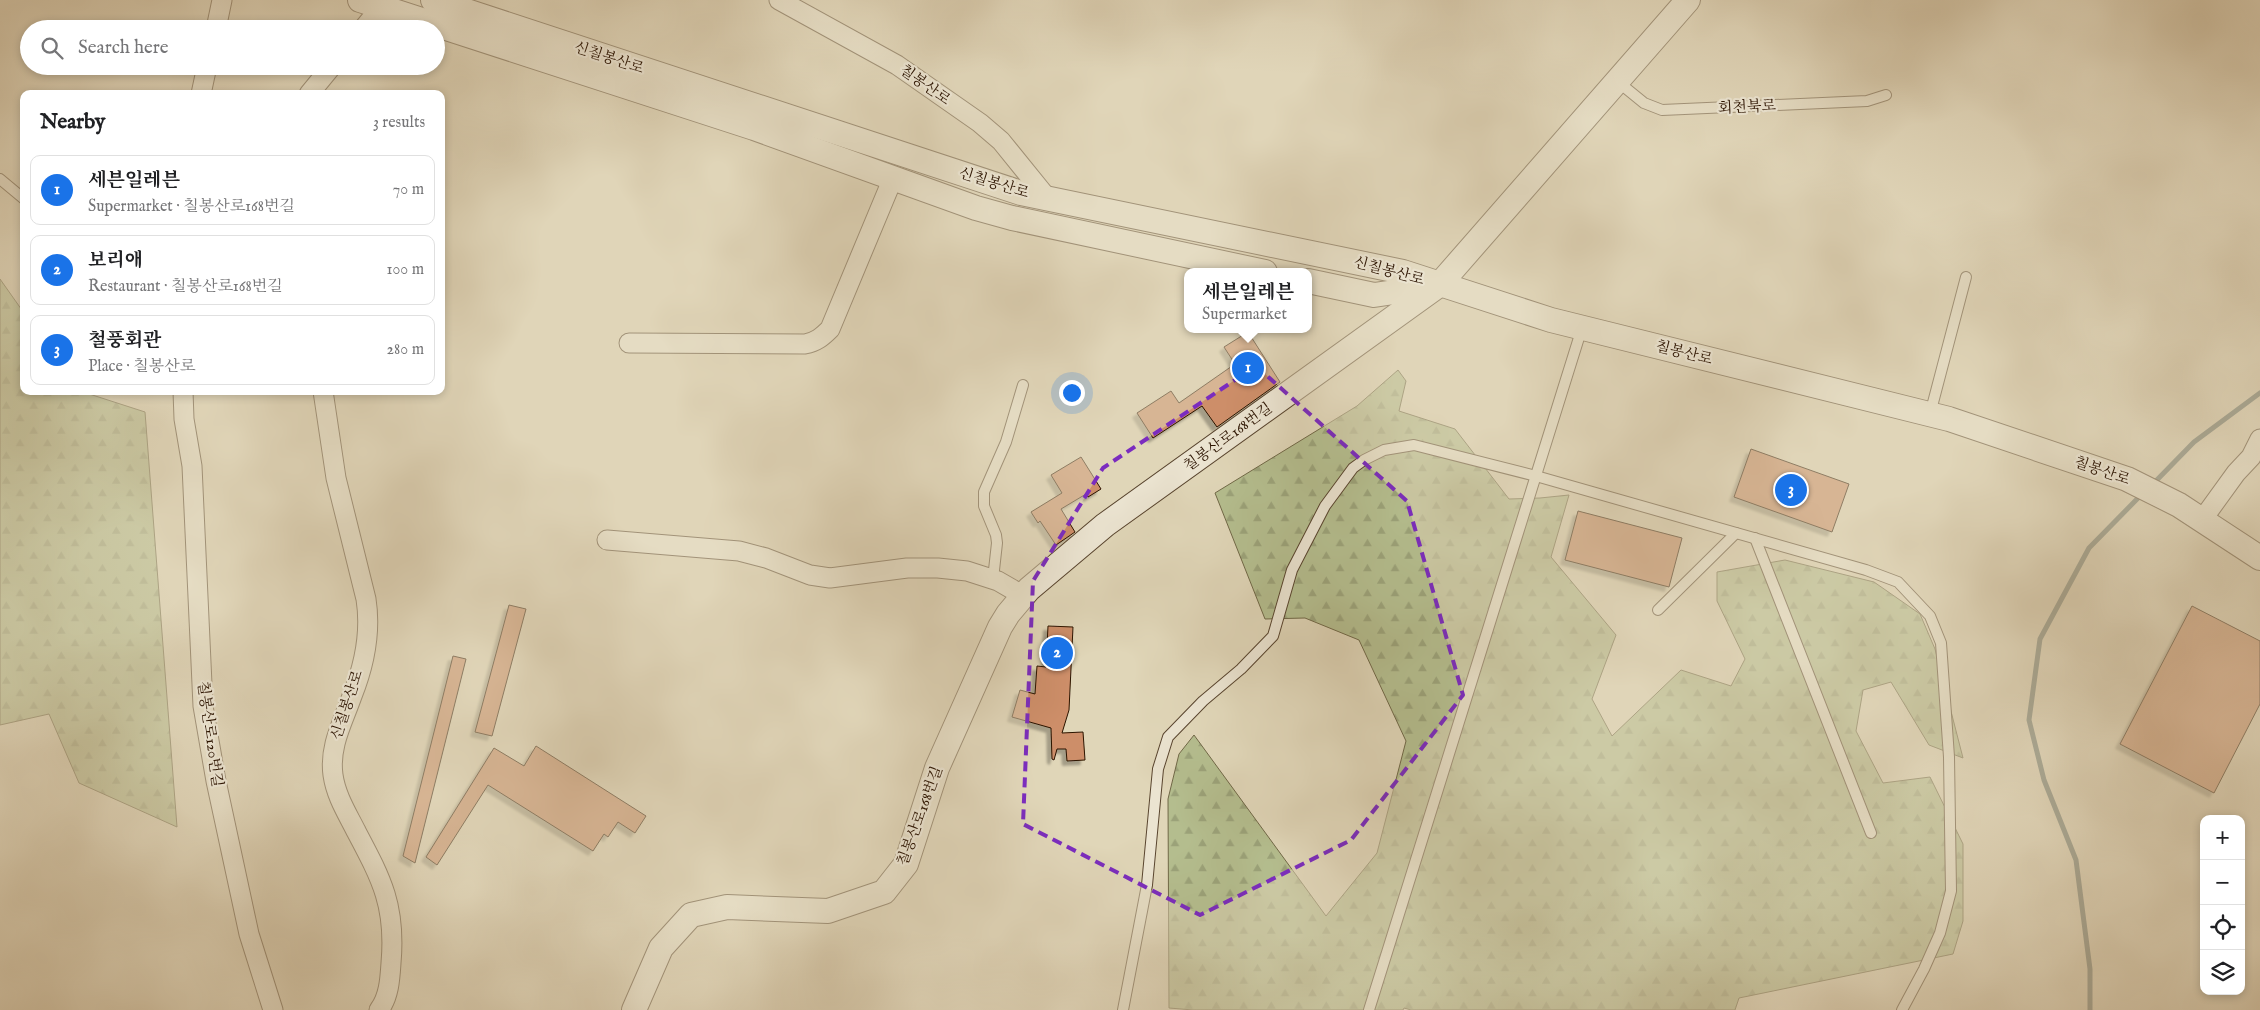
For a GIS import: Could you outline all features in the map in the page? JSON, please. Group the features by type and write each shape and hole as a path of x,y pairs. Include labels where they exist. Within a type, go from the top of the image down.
{"street":[{"path":"218,20 222,0"},
{"name":"신칠봉산로","path":"433,0 1021,193 1403,272 1439,285"},
{"name":"칠봉산로","path":"779,0 897,65 980,123 1001,141 1048,198"},
{"path":"1439,285 1688,0"},
{"name":"신칠봉산로","path":"365,20 370,3 422,20"},
{"name":"신칠봉산로","path":"445,27 754,128 976,208 1012,218 1246,268"},
{"path":"202,90 205,75"},
{"path":"312,90 325,75"},
{"path":"629,343 805,344 822,338 830,329 893,178"},
{"name":"신칠봉산로","path":"1312,282 1374,295 1439,285"},
{"name":"칠봉산로","path":"1439,285 1551,320 1930,414 2126,479 2178,505 2260,558"},
{"name":"칠봉산로168번길","path":"634,1010 661,948 691,915 727,906 828,911 884,892 906,864 937,768 1000,627 1024,596 1105,525 1439,285"},
{"name":"칠봉산로120번길","path":"183,395 184,419 192,466 203,706 216,781 250,934 273,1010"},
{"name":"신칠봉산로","path":"324,395 336,478 369,618 367,636 353,695 336,738 333,774 337,794 378,872 387,896 394,928 390,983 379,1010"},
{"path":"2202,520 2236,473 2255,457 2260,439"},
{"path":"607,540 739,551 766,558 810,574 830,578 907,568 938,568 967,571 993,579 1024,596"}],"lane":[{"name":"회천북로","path":"1617,81 1644,103 1662,110 1867,102 1886,95"},
{"path":"0,179 20,196"},
{"path":"1930,414 1966,277"},
{"path":"1370,1010 1582,328"},
{"path":"993,579 997,543 996,535 984,506 984,492 1006,442 1022,385"},
{"path":"1123,1010 1147,885 1158,769 1168,737 1203,701 1241,669 1273,636 1292,570 1325,506 1353,468 1384,450 1414,446 1536,476 1866,570 1898,582 1930,616 1941,643 1949,757 1951,891 1940,933 1924,969 1902,1010"},
{"path":"1658,610 1736,533"},
{"path":"1755,538 1871,833"}],"highlighted area":[{"path":"1256,366 1407,501 1463,695 1351,840 1200,915 1023,824 1033,581 1103,468"}],"green space":[{"path":"0,279 20,307 20,395 92,395 145,412 177,827 79,783 49,714 0,725"},
{"path":"1398,370 1406,381 1399,411 1455,429 1509,499 1569,495 1551,557 1616,635 1592,699 1612,736 1681,670 1731,686 1745,659 1717,601 1717,572 1785,560 1874,582 1920,614 1935,649 1963,758 1929,745 1891,682 1863,690 1856,731 1883,783 1930,777 1963,844 1963,921 1953,954 1739,998 1735,1010 1411,1010 1404,1008 1403,1010 1193,1010 1169,1008 1168,799 1179,754 1194,735 1326,916 1377,853 1406,741 1359,640 1305,618 1265,619 1215,493 1357,406"}],"building":[{"path":"1249,333 1280,382 1217,427 1202,406 1153,438 1137,413 1171,391 1179,403 1235,364 1224,347"},
{"path":"1751,449 1849,484 1832,532 1734,497"},
{"path":"1081,457 1101,489 1088,497 1086,494 1061,509 1075,532 1056,545 1040,521 1038,523 1031,512 1062,493 1051,475"},
{"path":"1578,511 1682,538 1669,587 1565,560"},
{"path":"509,605 526,609 492,736 475,732"},
{"path":"2192,606 2260,641 2260,704 2214,793 2120,744"},
{"path":"1048,626 1073,627 1069,710 1062,733 1083,732 1085,760 1067,761 1066,749 1057,749 1054,760 1052,759 1051,728 1012,717 1020,690 1035,694 1037,666 1046,667"},
{"path":"453,656 466,659 415,863 403,856"},
{"path":"536,746 646,816 635,833 618,822 608,837 604,834 593,851 488,785 437,865 426,857 494,748 524,766"}],"waterway":[{"path":"2152,485 2194,442 2260,393"},
{"path":"2090,1010 2090,969 2076,860 2044,780 2029,720 2040,639 2089,548 2142,494"}],"place":[{"name":"세븐일레븐","path":"1248,368"},
{"name":"철풍회관","path":"1791,490"},
{"name":"보리애","path":"1057,653"}]}
